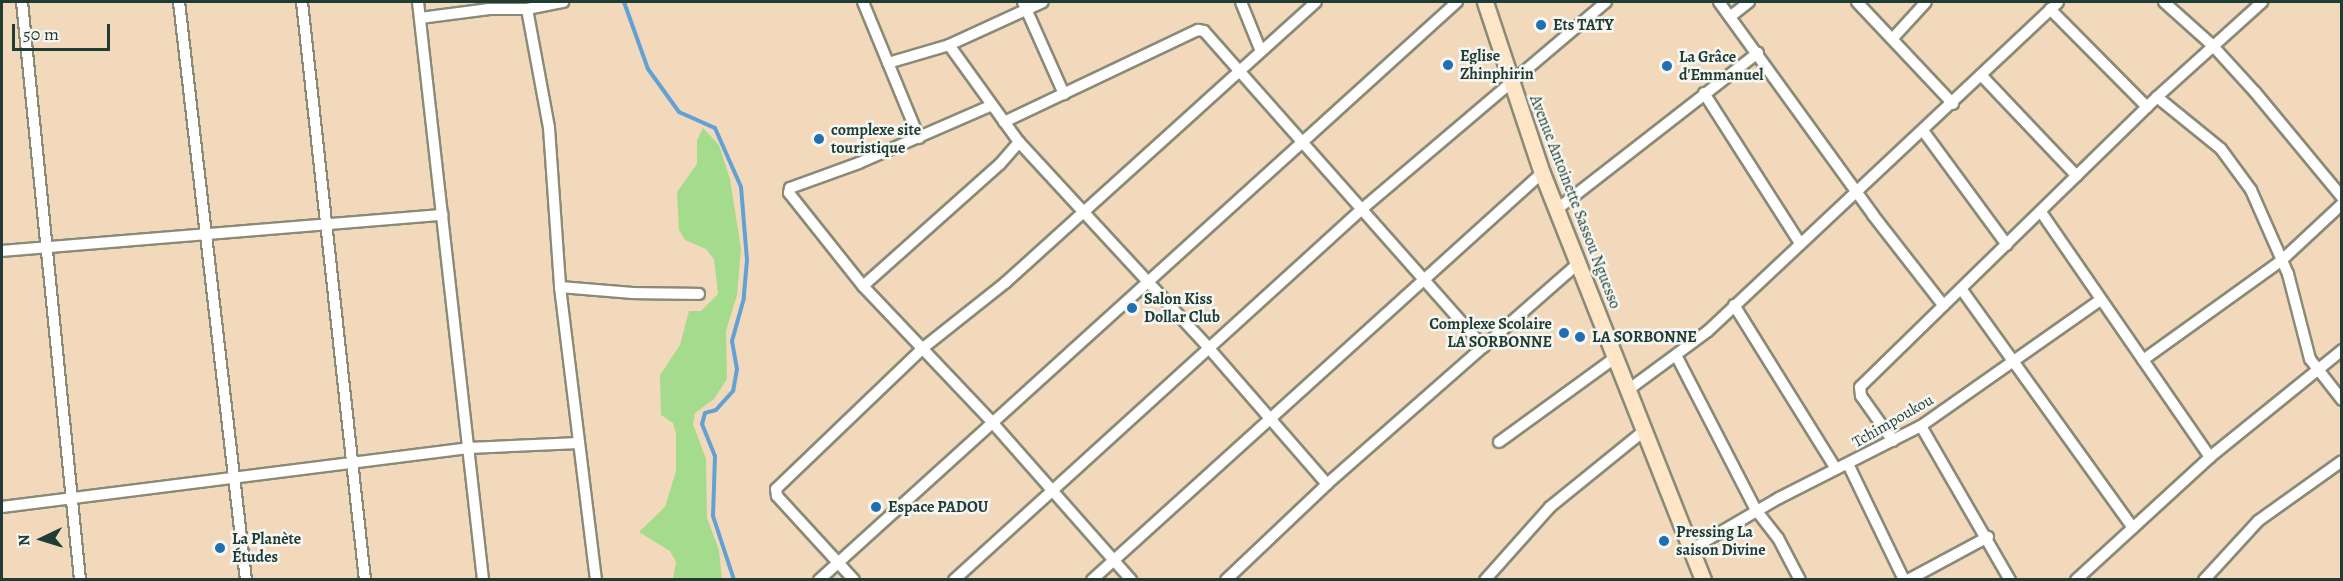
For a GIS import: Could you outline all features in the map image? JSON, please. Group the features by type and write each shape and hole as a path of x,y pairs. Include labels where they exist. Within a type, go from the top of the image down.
{"street":[{"path":"22,2 80,579"},
{"path":"179,2 208,232 246,579"},
{"path":"302,2 365,579"},
{"path":"418,2 483,579"},
{"path":"420,18 489,9 527,9 563,2"},
{"path":"863,2 919,138"},
{"path":"888,63 949,45 1025,5 1043,2"},
{"path":"1241,2 1260,49"},
{"path":"854,579 777,496 776,489 923,348 1005,283 1260,49 1316,2"},
{"path":"819,579 991,421 1457,2"},
{"name":"Avenue Antoinette Sassou Nguesso","path":"1485,2 1542,173 1703,579"},
{"path":"954,579 1207,346 1440,141 1512,85 1606,2"},
{"path":"1719,2 1758,52 1858,194 1943,305"},
{"path":"1731,16 1749,2"},
{"path":"1857,2 1894,37 1953,104"},
{"path":"1894,37 1926,2"},
{"path":"2164,2 2213,46 2342,197"},
{"path":"1893,441 1861,396 1860,387 2042,212 2157,97 2262,2"},
{"path":"1025,5 1064,94"},
{"path":"1628,390 1677,357 1800,243 1858,194 2054,5 2147,107"},
{"path":"527,9 549,128 560,286 596,579"},
{"path":"1004,122 1201,30 1484,347"},
{"path":"949,45 990,106 1019,142 1207,346 1327,484"},
{"path":"1556,210 1758,52"},
{"path":"1981,75 2077,176"},
{"path":"1704,93 1800,243"},
{"path":"2157,97 2207,136 2234,165 2251,190 2282,260 2310,359 2316,371 2342,400"},
{"path":"990,106 919,138 789,190 863,286 991,421 1131,579"},
{"path":"1924,132 2007,245"},
{"path":"863,286 1000,164 1019,142"},
{"path":"1092,579 1542,173"},
{"path":"2143,360 2282,260 2342,204"},
{"path":"2042,212 2100,300 2210,457"},
{"path":"2,251 208,232 443,215"},
{"path":"1226,579 1327,484 1577,264"},
{"path":"560,286 699,294"},
{"path":"1962,290 2133,528"},
{"name":"Tchimpoukou","path":"1690,550 1756,510 1922,426 2100,300"},
{"path":"1734,305 1836,469"},
{"path":"2076,579 2210,457 2342,350"},
{"path":"1499,442 1616,357"},
{"path":"1677,357 1756,510 1778,538 1800,579"},
{"path":"1922,426 1988,537 2010,579"},
{"path":"1485,579 1550,507 1644,430"},
{"path":"2,507 72,500 468,448 579,443"},
{"path":"2204,579 2258,521 2342,461"},
{"path":"1848,464 1906,579 1988,537"}],"green space":[{"path":"703,128 719,145 730,179 741,249 737,295 726,331 727,379 714,399 695,413 693,424 706,459 707,518 719,550 722,579 673,579 676,562 670,551 639,532 665,507 676,471 676,434 673,423 661,415 660,375 680,345 689,311 701,311 718,294 714,259 706,249 685,240 679,230 677,192 697,164 697,140"}],"waterway":[{"path":"624,2 648,69 679,112 715,128 741,187 747,260 744,298 732,341 737,369 733,391 716,410 705,413 702,424 715,456 713,516 734,580"}],"place":[{"name":"Ets TATY","path":"1541,25"},
{"name":"Eglise Zhinphirin","path":"1448,65"},
{"name":"La Grâce d'Emmanuel","path":"1667,66"},
{"name":"complexe site touristique","path":"819,139"},
{"name":"Salon Kiss Dollar Club","path":"1132,308"},
{"name":"Complexe Scolaire LA SORBONNE","path":"1564,333"},
{"name":"LA SORBONNE","path":"1580,337"},
{"name":"Espace PADOU","path":"876,507"},
{"name":"Pressing La saison Divine","path":"1664,541"},
{"name":"La Planète Études","path":"220,548"}]}
